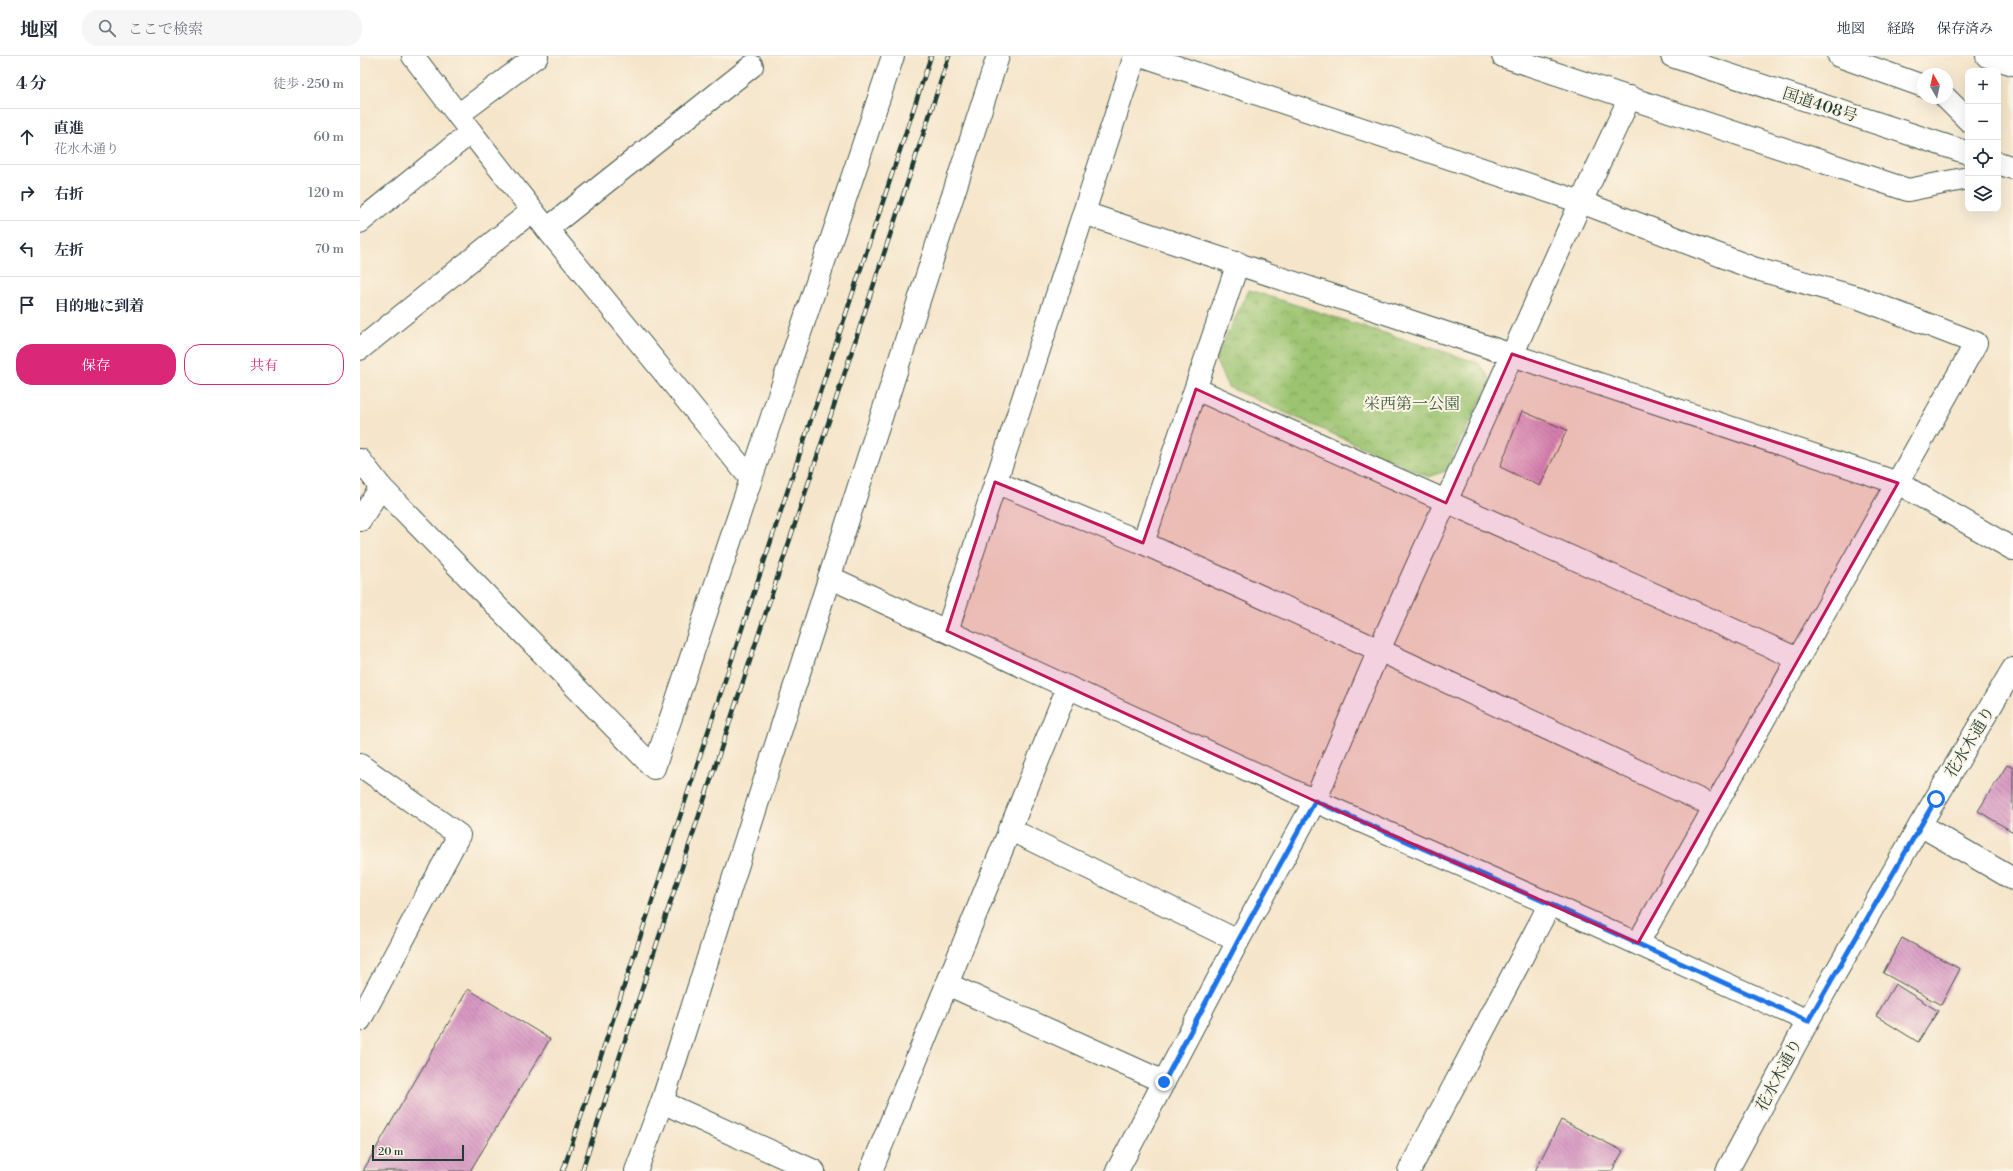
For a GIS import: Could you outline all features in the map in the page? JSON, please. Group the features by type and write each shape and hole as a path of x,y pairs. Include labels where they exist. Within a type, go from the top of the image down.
{"main road":[{"path":"413,56 546,229 751,479"},
{"path":"458,115 537,56"},
{"path":"360,460 381,487 654,768 893,56"},
{"path":"636,1171 662,1102 829,576 998,56"},
{"path":"947,631 1135,56"},
{"path":"1144,56 1581,202 1753,268 1859,298 1976,343 1638,943"},
{"path":"1503,56 1908,190 1965,179"},
{"name":"国道408号","path":"1672,56 1965,152"},
{"path":"1839,56 1917,84"},
{"path":"1987,56 2013,64"},
{"path":"546,229 752,66"},
{"path":"1117,1171 1238,941 1315,801 1379,650 1512,354 1630,97"},
{"path":"1952,104 1965,117"},
{"path":"360,222 471,132"},
{"path":"2001,154 2013,168"},
{"path":"2001,164 2013,168"},
{"path":"2001,171 2013,168"},
{"path":"360,349 532,211"},
{"path":"1084,213 1898,483 2013,550"},
{"path":"1143,543 1238,263"},
{"path":"1196,389 1446,503 1798,659"},
{"path":"995,482 1143,543 1379,650 1715,807"},
{"path":"360,520 381,487"},
{"path":"829,576 1315,801 1638,943 1808,1021"},
{"name":"花水木通り","path":"1727,1171 1808,1021 1920,825 2013,669"},
{"path":"871,1171 1068,687"},
{"path":"360,765 459,835 360,1020"},
{"path":"1920,825 2013,879"},
{"path":"1009,829 1238,941"},
{"path":"1409,1171 1550,904"},
{"path":"947,984 1164,1082"},
{"path":"662,1102 814,1171"}],"highlighted area":[{"path":"1512,354 1898,483 1638,943 1315,801 947,631 995,482 1143,543 1196,389 1446,503"}],"green space":[{"name":"栄西第一公園","path":"1249,290 1479,363 1491,381 1445,471 1429,477 1228,387 1215,359"}],"building":[{"path":"1522,411 1567,430 1540,486 1500,467"},
{"path":"2007,765 2013,768 2013,832 1978,811"},
{"path":"1902,938 1960,969 1941,1005 1883,973"},
{"path":"1895,984 1938,1011 1918,1042 1876,1016"},
{"path":"468,989 550,1039 470,1171 363,1171"},
{"path":"1561,1120 1623,1151 1612,1171 1535,1171"}],"railway":[{"path":"563,1171 931,56"},
{"path":"582,1171 949,56"}],"route":[{"path":"1164,1082 1238,941 1315,801 1550,904 1808,1021 1936,799"}]}
